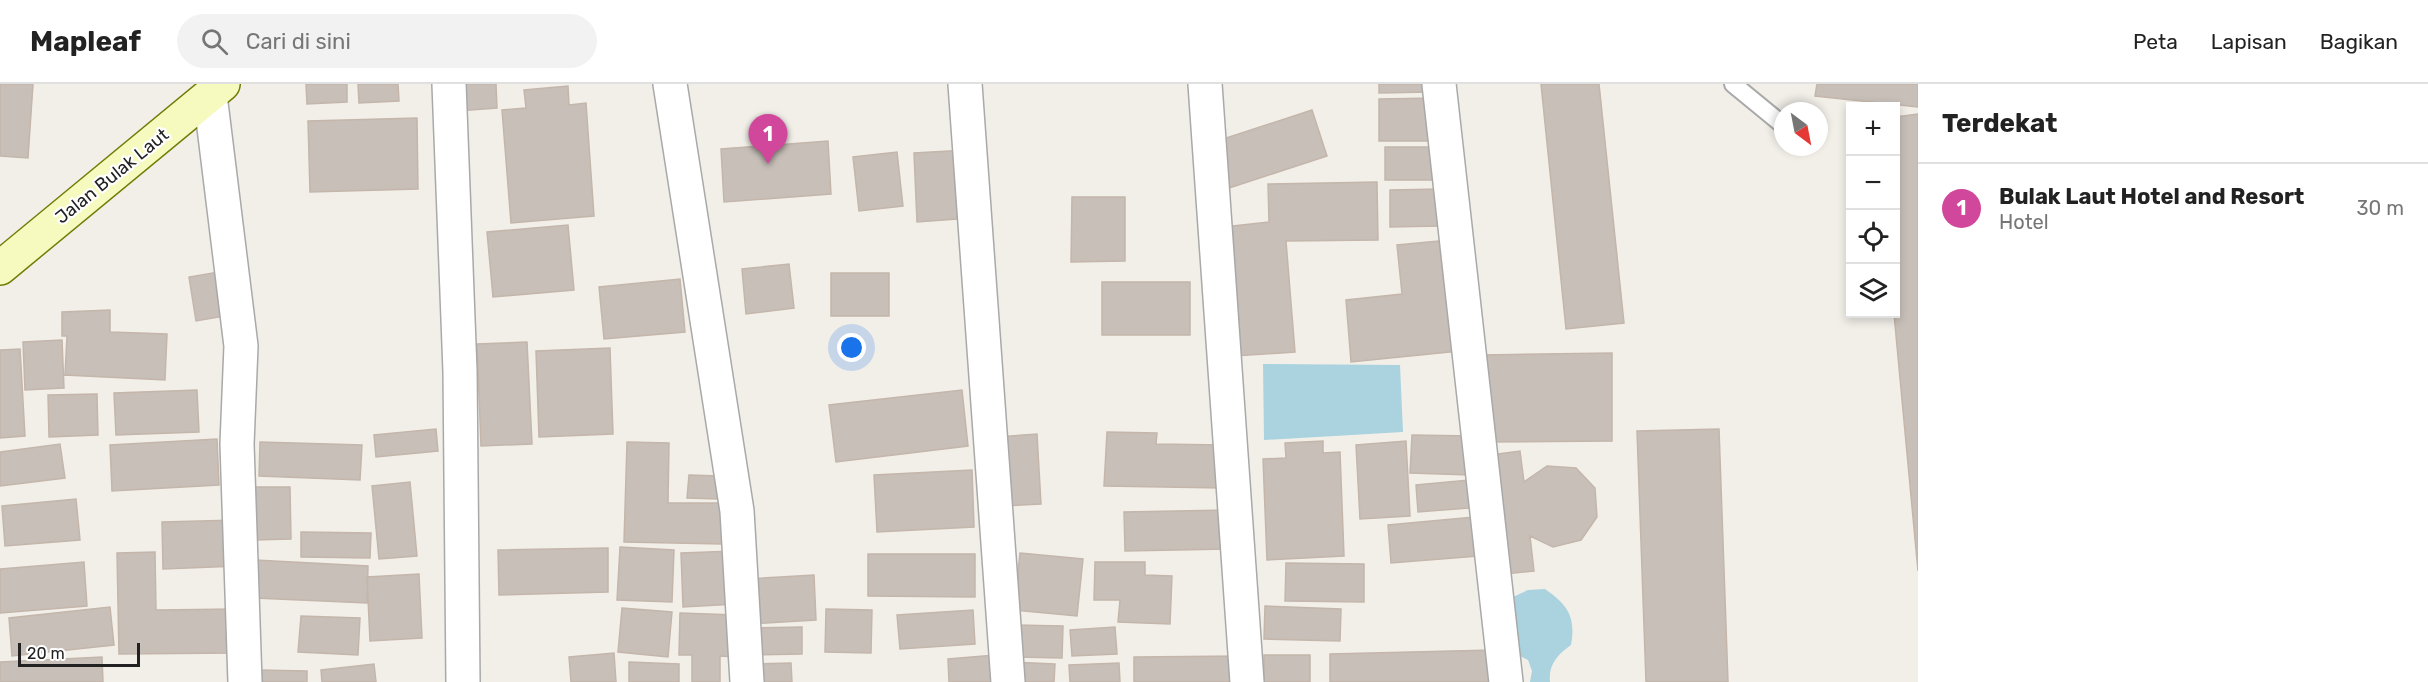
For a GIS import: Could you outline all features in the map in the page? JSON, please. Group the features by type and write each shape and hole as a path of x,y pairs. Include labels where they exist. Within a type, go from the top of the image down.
{"street":[{"path":"449,84 460,383 463,682"},
{"path":"670,84 738,511 747,682"},
{"path":"965,84 1008,682"},
{"path":"1205,84 1247,682"},
{"path":"1439,84 1506,682"},
{"path":"217,90 241,346 237,444 245,682"},
{"name":"Jalan Bulak Laut","path":"0,268 217,90"}],"lane":[{"path":"1733,84 1774,117"}],"water":[{"path":"1263,364 1400,365 1403,432 1264,440"},
{"path":"1545,589 1565,606 1568,612 1572,627 1571,645 1552,665 1550,682 1530,682 1532,671 1528,660 1518,655 1513,597 1528,590"}],"building":[{"path":"0,84 33,84 28,158 0,156"},
{"path":"306,84 347,84 347,102 307,104"},
{"path":"358,84 398,84 399,101 359,103"},
{"path":"456,84 496,84 497,108 458,111"},
{"path":"1379,84 1431,84 1431,92 1379,93"},
{"path":"1541,84 1599,84 1624,323 1566,329"},
{"path":"1817,84 1918,84 1918,107 1900,105 1900,102 1871,102 1815,96"},
{"path":"568,86 569,105 586,103 594,216 511,223 502,110 526,108 524,90"},
{"path":"1435,98 1435,141 1379,141 1379,99"},
{"path":"1312,110 1327,156 1229,188 1214,142"},
{"path":"1918,114 1918,571 1894,318 1900,318 1900,116"},
{"path":"417,118 418,189 310,192 308,121"},
{"path":"828,141 831,194 724,202 721,149"},
{"path":"1385,147 1436,147 1437,180 1385,180"},
{"path":"967,150 971,218 917,222 914,153"},
{"path":"897,152 903,206 859,211 853,157"},
{"path":"1377,182 1378,240 1286,241 1295,352 1234,356 1224,227 1269,222 1268,184"},
{"path":"1439,189 1440,226 1390,227 1390,190"},
{"path":"1072,197 1125,197 1125,261 1071,262"},
{"path":"568,225 574,290 493,297 487,232"},
{"path":"1449,240 1459,351 1351,362 1346,300 1402,294 1397,245"},
{"path":"789,264 794,308 746,314 742,269"},
{"path":"224,271 231,315 196,321 189,277"},
{"path":"831,273 889,273 889,316 831,316"},
{"path":"680,279 685,332 604,339 599,287"},
{"path":"1102,282 1190,282 1190,335 1102,335"},
{"path":"110,310 110,332 167,334 165,380 65,375 67,336 62,336 62,312"},
{"path":"62,340 64,388 25,390 23,342"},
{"path":"527,342 532,444 481,446 477,344"},
{"path":"610,348 613,434 539,437 536,351"},
{"path":"20,349 25,436 0,438 0,350"},
{"path":"1612,353 1612,441 1483,442 1483,355"},
{"path":"197,390 199,432 116,435 114,393"},
{"path":"962,390 968,446 836,462 829,405"},
{"path":"97,394 98,435 49,437 48,395"},
{"path":"436,429 438,451 376,457 374,435"},
{"path":"1719,429 1728,682 1646,682 1637,431"},
{"path":"1107,432 1157,433 1156,444 1223,445 1222,488 1104,486"},
{"path":"1037,434 1041,504 1001,506 997,437"},
{"path":"1412,435 1472,436 1470,475 1410,473"},
{"path":"217,439 219,485 112,491 110,445"},
{"path":"1323,441 1323,453 1340,452 1344,556 1267,560 1263,459 1286,458 1285,443"},
{"path":"1406,441 1410,516 1360,519 1356,445"},
{"path":"260,442 362,445 360,480 259,476"},
{"path":"627,442 669,443 668,503 723,503 722,544 624,542"},
{"path":"60,444 65,478 0,486 0,452"},
{"path":"1520,451 1524,482 1547,466 1576,468 1595,488 1597,517 1581,540 1553,547 1530,536 1534,571 1505,574 1491,455"},
{"path":"972,470 974,527 877,532 874,475"},
{"path":"689,475 719,476 718,499 687,498"},
{"path":"1480,479 1482,507 1418,512 1416,485"},
{"path":"410,482 417,556 379,559 372,486"},
{"path":"252,487 290,487 291,539 252,540"},
{"path":"76,499 80,540 5,546 2,506"},
{"path":"1227,510 1228,549 1125,551 1124,512"},
{"path":"1474,517 1478,556 1391,563 1388,525"},
{"path":"237,520 238,566 163,569 162,522"},
{"path":"301,532 371,533 370,558 301,557"},
{"path":"620,547 674,550 672,602 617,600"},
{"path":"608,548 608,592 499,595 498,550"},
{"path":"734,551 736,604 683,607 681,553"},
{"path":"155,552 156,610 236,609 236,653 119,654 117,553"},
{"path":"1020,553 1083,559 1077,616 1014,610"},
{"path":"868,554 975,554 975,597 868,596"},
{"path":"255,560 368,566 367,603 253,598"},
{"path":"84,562 87,606 0,613 0,569"},
{"path":"1095,562 1145,562 1145,575 1172,576 1170,624 1118,622 1120,600 1094,600"},
{"path":"1286,563 1364,564 1364,602 1285,601"},
{"path":"419,574 422,638 370,641 367,577"},
{"path":"814,575 816,620 748,624 746,579"},
{"path":"1265,606 1341,609 1340,641 1264,639"},
{"path":"110,607 114,645 12,656 9,618"},
{"path":"622,608 672,612 668,657 618,652"},
{"path":"826,609 872,610 871,653 825,652"},
{"path":"973,610 975,644 900,649 897,615"},
{"path":"680,613 736,615 735,657 720,656 720,682 692,682 692,655 679,655"},
{"path":"301,616 360,618 358,655 298,652"},
{"path":"1014,625 1063,626 1062,658 1013,657"},
{"path":"802,627 802,654 753,655 753,628"},
{"path":"1115,627 1117,654 1072,656 1070,630"},
{"path":"1493,650 1493,682 1330,682 1330,654"},
{"path":"614,653 616,682 571,682 569,657"},
{"path":"995,655 997,682 949,682 948,659"},
{"path":"1264,655 1310,655 1310,682 1264,682"},
{"path":"1239,656 1239,682 1134,682 1134,657"},
{"path":"102,657 103,682 0,682 0,662"},
{"path":"629,662 679,664 679,682 629,682"},
{"path":"1012,662 1055,664 1054,682 1012,682"},
{"path":"791,663 792,682 757,682 756,664"},
{"path":"1119,663 1120,682 1070,682 1069,665"},
{"path":"374,664 376,682 322,682 321,670"},
{"path":"258,670 307,671 307,682 257,682"}],"place":[{"name":"Bulak Laut Hotel and Resort","path":"768,164"}]}
